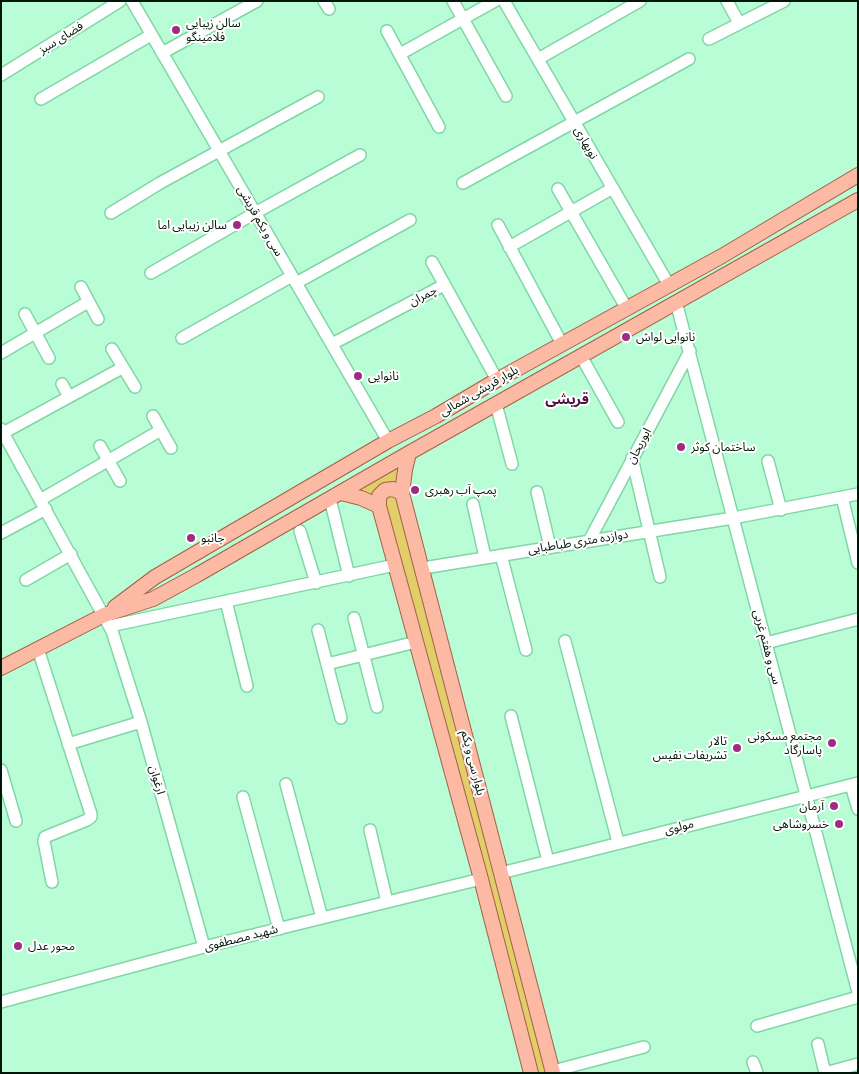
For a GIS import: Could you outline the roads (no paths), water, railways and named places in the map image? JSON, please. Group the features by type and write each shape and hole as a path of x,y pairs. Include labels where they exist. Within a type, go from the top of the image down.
{"main road":[{"name":"بلوار قریشی شمالی","path":"107,620 151,580 388,441 722,256 858,174"},
{"name":"بلوار قریشی شمالی","path":"2,667 160,595 858,200"},
{"path":"737,247 739,258 742,262 748,263"},
{"path":"722,256 730,262 732,267 730,273"},
{"name":"بلوار سی و یکم","path":"409,453 402,493 553,1072"},
{"path":"335,496 361,498 379,506 379,496 385,490 393,489 402,493"},
{"name":"بلوار سی و یکم","path":"379,506 481,879 531,1073"},
{"path":"151,580 149,586 151,590 160,595"}],"street":[{"name":"فضای سبز","path":"1,75 120,1"},
{"name":"سی و یکم قریشی","path":"132,1 388,441"},
{"path":"162,53 257,1"},
{"path":"453,1 506,96"},
{"path":"400,54 495,1"},
{"name":"نوبهاری","path":"504,1 669,285"},
{"path":"538,60 640,1"},
{"path":"727,1 739,23"},
{"path":"709,39 784,1"},
{"path":"387,30 440,127"},
{"path":"41,99 151,35"},
{"path":"463,183 689,59"},
{"path":"111,212 160,183 318,97"},
{"path":"151,273 360,155"},
{"path":"509,247 613,188"},
{"path":"558,189 627,309"},
{"path":"182,338 410,220"},
{"path":"498,225 562,344"},
{"path":"432,262 444,285"},
{"name":"چمران","path":"332,344 444,285 497,380"},
{"path":"81,288 98,319"},
{"path":"1,353 88,302"},
{"name":"سی و هفتم غربی","path":"676,302 858,992"},
{"path":"25,314 49,358"},
{"path":"112,349 135,387"},
{"name":"ابوریحان","path":"588,541 690,351"},
{"path":"581,356 618,422"},
{"path":"2,431 122,368"},
{"path":"62,384 69,397"},
{"path":"496,404 512,464"},
{"path":"153,416 171,448"},
{"path":"1,534 108,460 160,430"},
{"name":"ارغوان","path":"2,431 107,620 141,722 204,947"},
{"path":"100,446 120,481"},
{"path":"632,458 660,577"},
{"path":"768,461 781,510"},
{"path":"538,492 550,547"},
{"name":"دوازده متری طباطبایی","path":"423,568 781,510 858,494"},
{"path":"335,496 349,576"},
{"path":"842,497 858,563"},
{"path":"473,504 485,557"},
{"path":"300,532 316,583"},
{"path":"26,580 70,554"},
{"path":"501,555 526,650"},
{"path":"107,620 170,613 394,565"},
{"path":"160,595 170,613"},
{"path":"226,602 247,686"},
{"path":"354,618 377,707"},
{"path":"766,643 858,619"},
{"path":"318,630 341,718"},
{"path":"565,641 618,842"},
{"path":"327,664 416,642"},
{"path":"38,649 91,814 90,817 45,838 52,882"},
{"path":"511,716 548,861"},
{"path":"68,744 141,722"},
{"path":"1,770 16,820"},
{"path":"286,784 322,918"},
{"path":"854,784 858,809"},
{"name":"مولوی","path":"501,873 854,784"},
{"path":"243,797 279,928"},
{"path":"370,830 387,902"},
{"name":"شهید مصطفوی","path":"1,1002 204,947 481,879"},
{"path":"757,1026 858,997"},
{"path":"818,1044 825,1073 858,1064"},
{"path":"553,1072 644,1047"}],"place":[{"name":"سالن زیبایی فلامینگو","path":"176,30"},
{"name":"سالن زیبایی اما","path":"237,225"},
{"name":"نانوایی لواش","path":"626,337"},
{"name":"نانوایی","path":"358,376"},
{"name":"ساختمان کوثر","path":"681,447"},
{"name":"پمپ آب رهبری","path":"415,490"},
{"name":"جانبو","path":"191,538"},
{"name":"مجتمع مسکونی پاسارگاد","path":"832,743"},
{"name":"تالار تشریفات نفیس","path":"737,748"},
{"name":"آرمان","path":"834,806"},
{"name":"خسروشاهی","path":"839,824"},
{"name":"محور عدل","path":"18,946"}],"district":[{"name":"قریشی","path":"567,400"}]}
